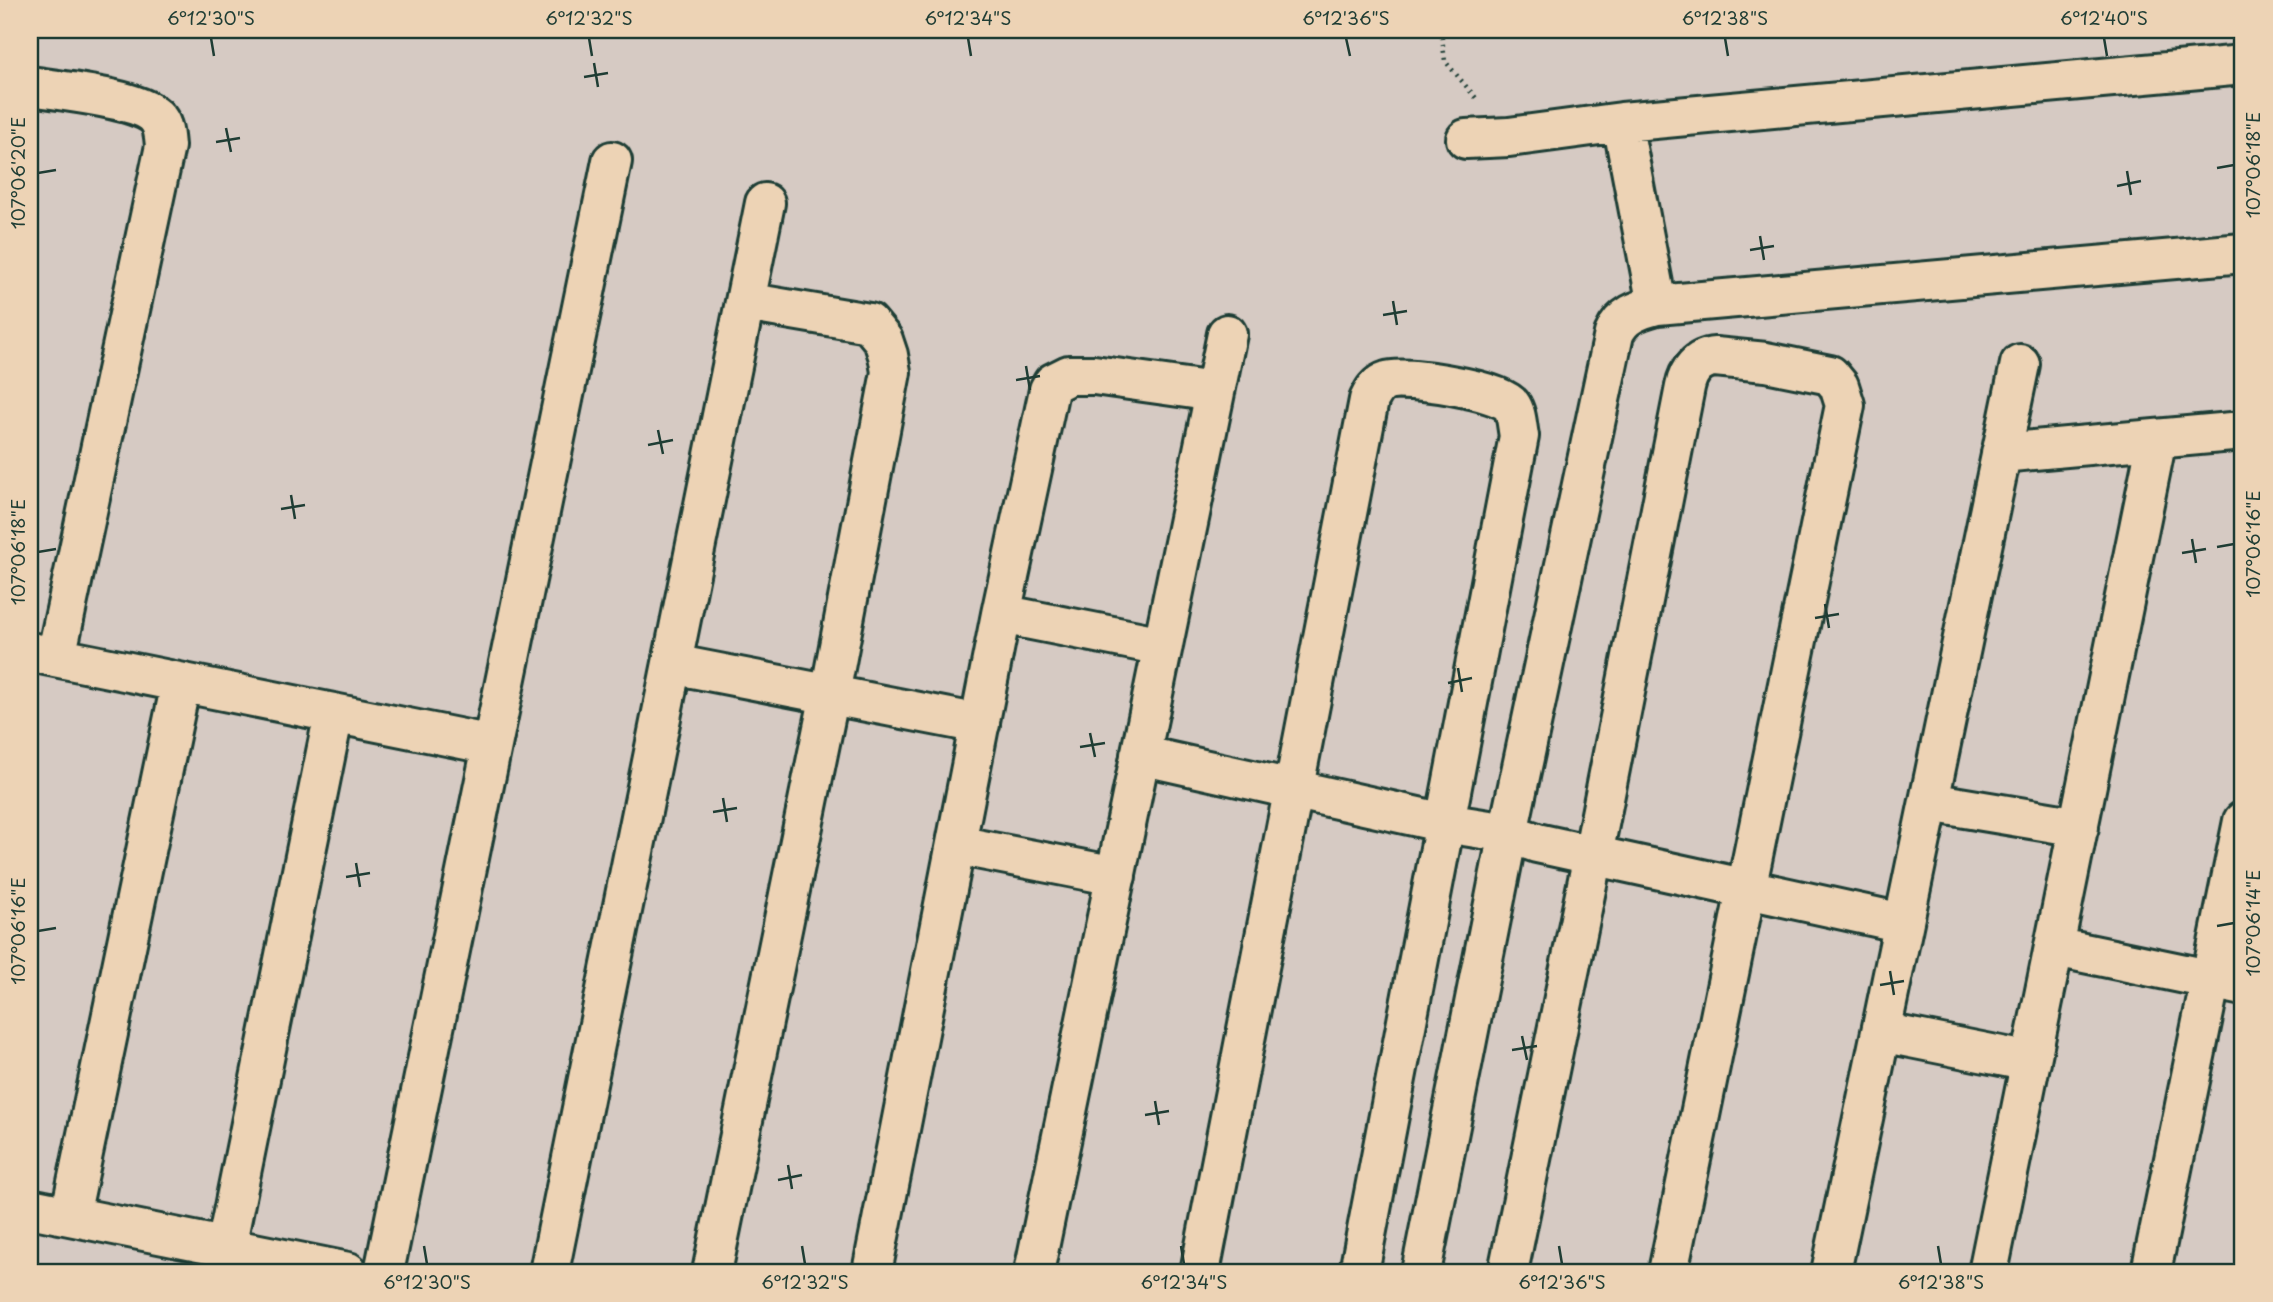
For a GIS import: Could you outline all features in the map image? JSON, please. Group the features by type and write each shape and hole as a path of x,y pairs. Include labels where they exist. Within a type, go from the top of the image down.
{"street":[{"path":"1466,139 1509,137 1622,122 2243,65"},
{"path":"30,86 102,98 148,111 158,117 163,128 164,146 43,655 492,745"},
{"path":"1622,122 1657,305"},
{"path":"384,1272 612,161"},
{"path":"549,1272 765,203"},
{"path":"1421,1272 1508,832 1618,325 1625,317 1638,310 1657,305 2243,253"},
{"path":"712,1272 830,694 891,372 883,340 869,323 745,302"},
{"path":"1034,1272 1227,334"},
{"path":"1507,1272 1687,377 1701,361 1715,357 1766,362 1830,375 1839,386 1844,405 1668,1272"},
{"path":"1831,1272 2020,364"},
{"path":"872,1272 1049,390 1053,383 1069,375 1094,375 1215,392"},
{"path":"1200,1272 1369,400 1378,385 1395,379 1454,385 1502,397 1511,404 1519,436 1359,1272"},
{"path":"2001,453 2243,431"},
{"path":"1988,1272 2157,439"},
{"path":"1002,614 1163,646"},
{"path":"672,664 980,724"},
{"path":"70,1216 181,682"},
{"path":"226,1248 334,713"},
{"path":"1140,755 1445,823 1508,832 1537,843 1903,923"},
{"path":"1929,802 2078,827"},
{"path":"2151,1272 2227,983 2243,821"},
{"path":"956,845 1116,876"},
{"path":"2055,947 2227,983"},
{"path":"1881,1032 2031,1062"},
{"path":"30,1208 348,1272"}],"path":[{"path":"1441,30 1445,61 1509,137"}]}
